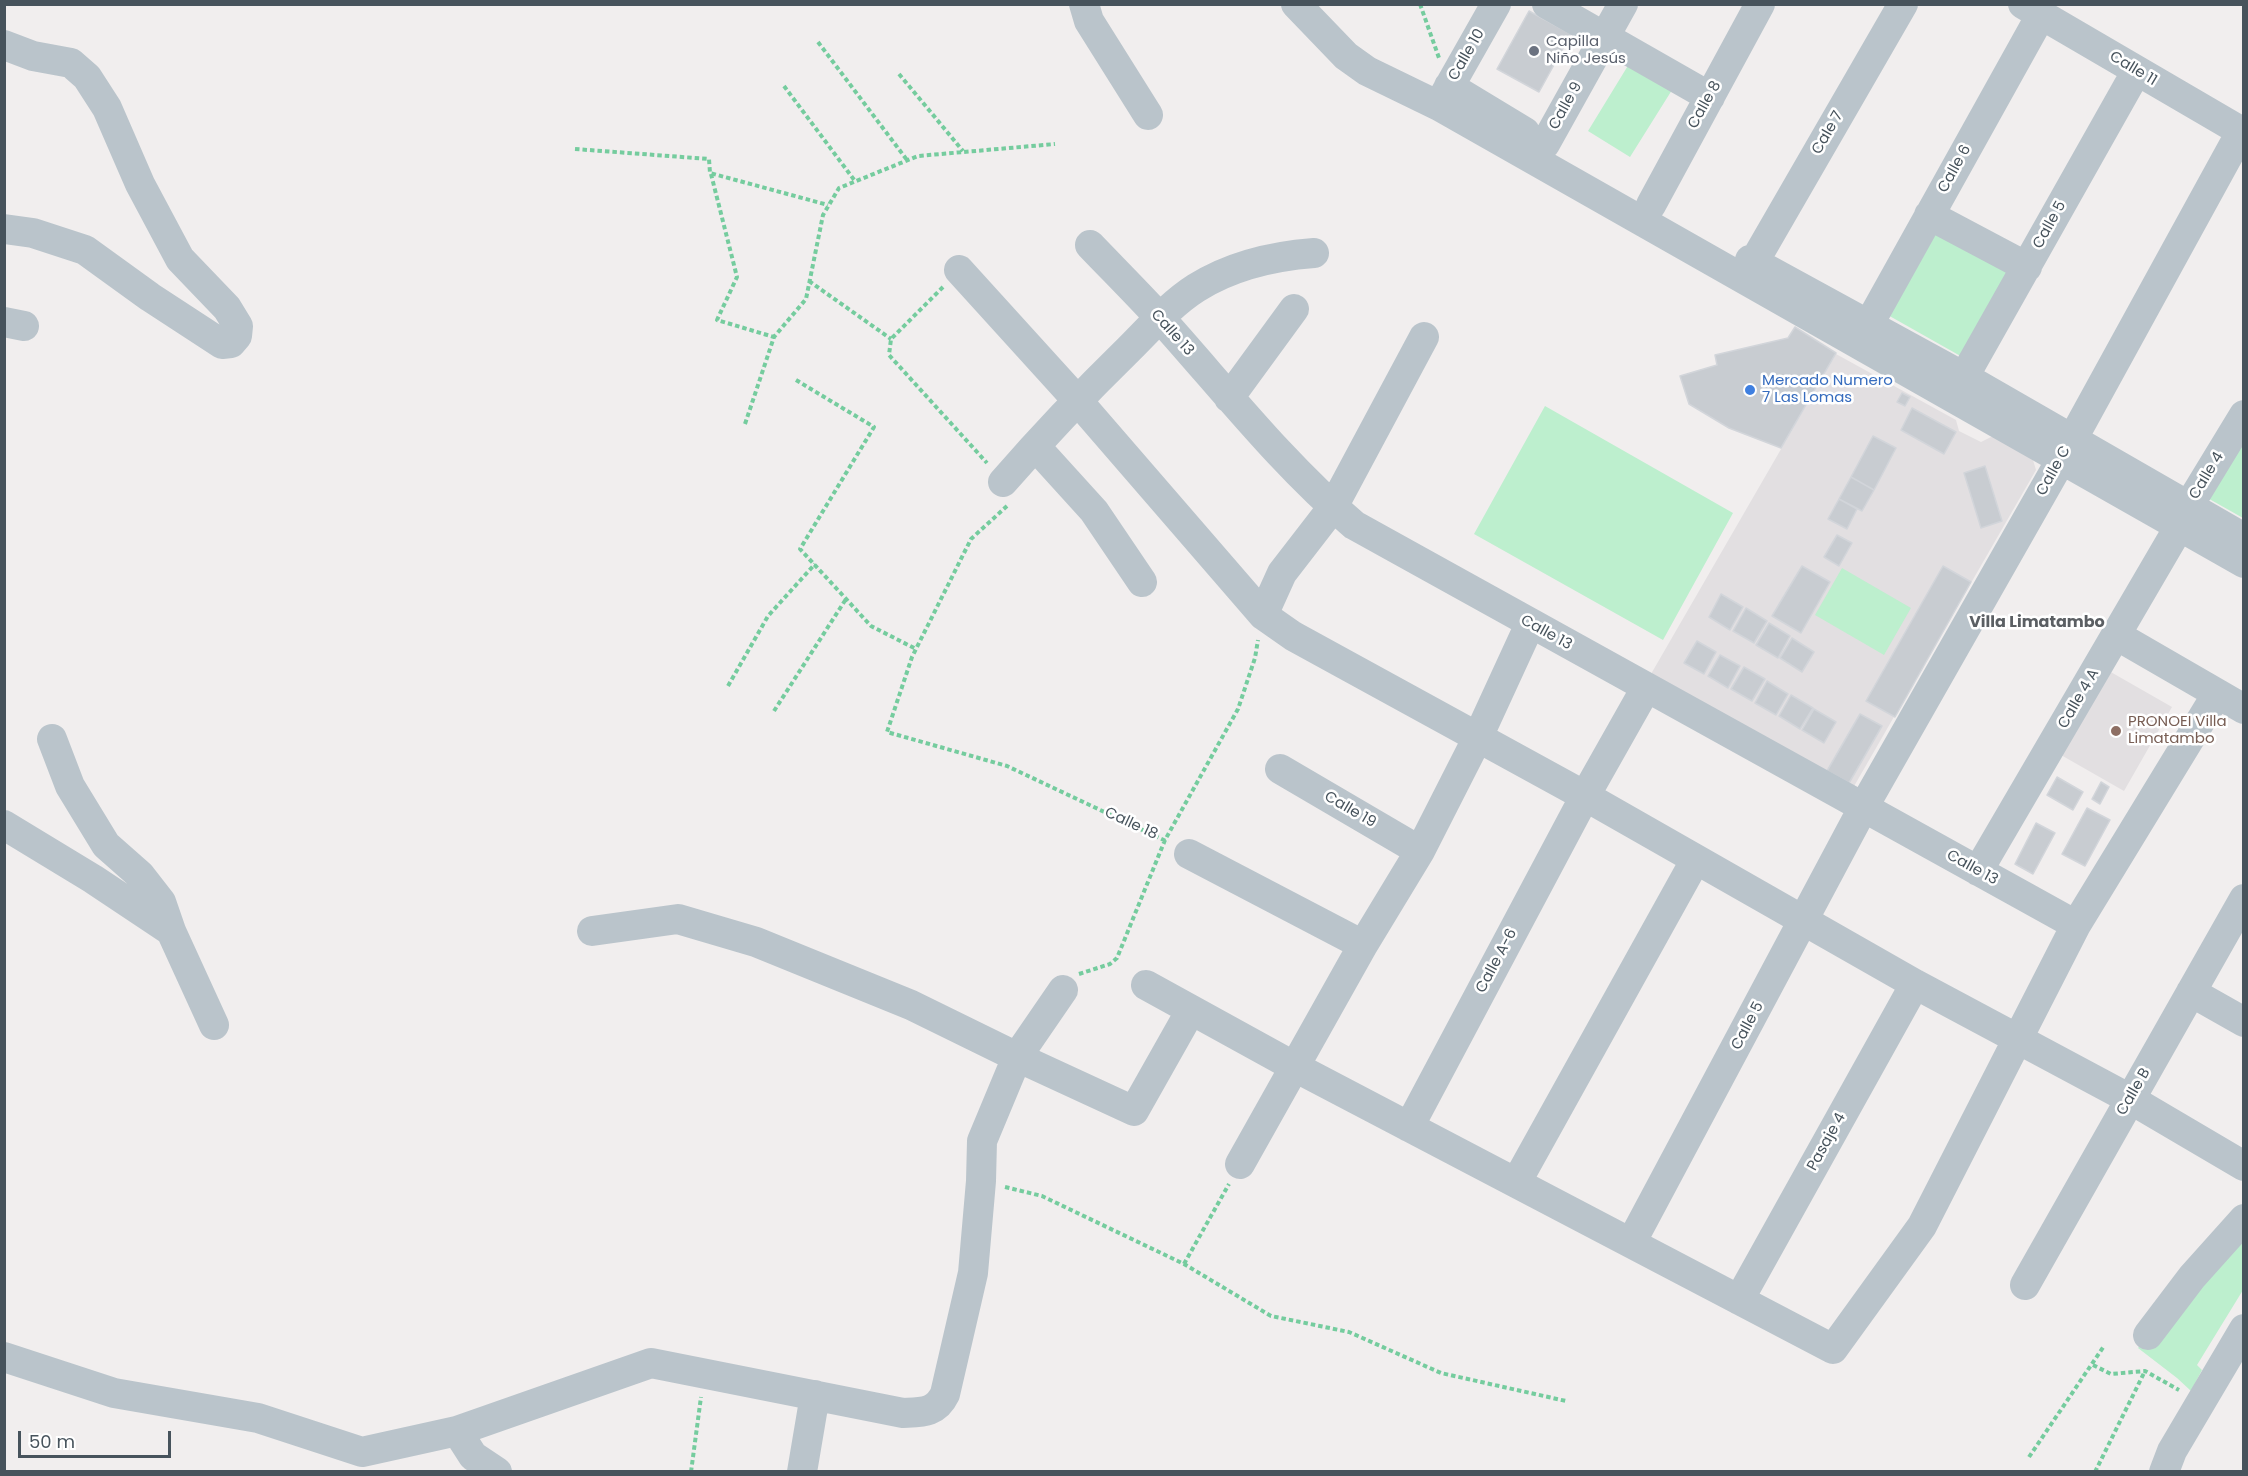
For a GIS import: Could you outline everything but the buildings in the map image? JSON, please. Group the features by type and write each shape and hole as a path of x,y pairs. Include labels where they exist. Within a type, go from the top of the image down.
{"street":[{"path":"1084,4 1089,21 1148,115"},
{"path":"1296,4 1346,56 1367,71 1444,96 1545,144 1651,206 1964,377 2066,449"},
{"name":"Calle 10","path":"1444,96 1496,4"},
{"path":"1547,4 1710,97"},
{"name":"Calle 9","path":"1545,144 1623,4"},
{"name":"Calle 8","path":"1651,206 1760,4"},
{"name":"Cale 7","path":"1754,262 1903,4"},
{"name":"Calle 11","path":"2032,10 2242,133"},
{"name":"Calle 6","path":"1869,324 1929,215 2032,10"},
{"path":"4,45 33,56 71,63 87,77 107,108 140,184 180,259 227,308 238,326 237,336 231,343 222,344 150,297 85,250 33,233 4,229"},
{"name":"Calle 5","path":"1964,377 2136,72"},
{"path":"1444,96 2184,517 2244,563"},
{"name":"Calle C","path":"1863,808 2242,133"},
{"path":"1929,215 2027,267"},
{"name":"Calle 13","path":"1090,245 1160,318 1229,398 1333,507 1354,525 2076,925"},
{"path":"1003,482 1077,400 1160,318 1196,288 1225,274 1268,259 1314,253"},
{"path":"959,270 1077,400 1263,615 1293,636 1585,796 1915,984 2130,1099 2244,1166"},
{"path":"1229,398 1294,309"},
{"path":"1263,615 1282,573 1333,507 1424,337"},
{"name":"Calle 4","path":"2184,517 2244,415"},
{"path":"1035,446 1094,511 1142,582"},
{"path":"2184,517 2244,538"},
{"name":"Calle 4 A","path":"1978,871 2184,517"},
{"path":"1240,1164 1363,945 1420,851 1478,737 1530,624"},
{"path":"2116,635 2244,709"},
{"name":"Calle A-6","path":"1409,1127 1585,796 1646,688"},
{"path":"1146,986 1295,1067 1833,1349 1922,1226 2076,925 2217,694"},
{"path":"52,739 70,786 106,845 140,875 161,902 171,931 214,1025"},
{"name":"Calle 19","path":"1280,769 1420,851"},
{"name":"Calle 5","path":"1631,1243 1863,808"},
{"path":"4,825 84,873 171,931"},
{"path":"1177,847 1363,945"},
{"path":"1516,1183 1695,859"},
{"name":"Calle B","path":"2025,1285 2244,899"},
{"path":"592,931 678,919 756,942 911,1005 1134,1111 1191,1010"},
{"name":"Pasaje 4","path":"1739,1300 1915,984"},
{"path":"4,1357 114,1393 258,1418 362,1452 457,1431 651,1363 903,1413 929,1410 940,1404 945,1394 973,1273 982,1141 1017,1057 1063,990"},
{"path":"2191,992 2244,1022"},
{"path":"2148,1335 2192,1277 2244,1220"},
{"path":"2164,1472 2172,1451 2244,1329"},
{"path":"802,1472 815,1395"},
{"path":"457,1431 473,1456 497,1472"}],"path":[{"path":"1420,4 1444,96"},
{"path":"819,42 908,160"},
{"path":"899,74 963,152"},
{"path":"784,86 855,181"},
{"path":"745,424 774,337 806,298 823,215 839,188 918,156 1055,144"},
{"path":"575,149 709,159 710,173 737,277 717,320 774,337"},
{"path":"710,173 828,205"},
{"path":"796,380 874,427 800,549 871,626 916,649 971,539 1017,497 889,355 891,339 959,270"},
{"path":"809,280 891,339"},
{"path":"728,686 768,616 815,564"},
{"path":"774,711 846,598"},
{"path":"1063,990 1071,977 1110,964 1117,958 1177,847 1238,709 1255,658 1263,615"},
{"name":"Calle 18","path":"916,649 887,732 1008,766 1177,847"},
{"path":"1184,1264 1240,1164"},
{"path":"981,1181 1042,1196 1184,1264 1271,1316 1349,1332 1441,1373 1566,1401"},
{"path":"2029,1457 2104,1346"},
{"path":"2093,1365 2111,1374 2145,1371 2201,1402"},
{"path":"2095,1472 2145,1371"},
{"path":"691,1472 705,1373"}],"shaded area":[{"path":"1836,354 1956,420 1959,431 1981,442 1995,435 2033,460 2036,470 1853,788 1651,674"},
{"name":"PRONOEI Villa Limatambo","path":"2109,671 2172,707 2124,791 2061,755"}],"green space":[{"path":"1629,64 1672,90 1630,157 1588,131"},
{"path":"1934,227 2012,271 1964,358 1886,314"},
{"path":"1545,406 1733,513 1663,640 1474,534"},
{"path":"2243,425 2243,518 2204,496"},
{"path":"1842,568 1911,608 1884,655 1815,615"},
{"path":"2243,1225 2243,1290 2197,1365 2202,1370 2191,1391 2138,1348"}],"place":[{"name":"Capilla Niño Jesús","path":"1534,51"},
{"name":"Mercado Numero 7 Las Lomas","path":"1750,390"},
{"name":"PRONOEI Villa Limatambo","path":"2116,731"}],"district":[{"name":"Villa Limatambo","path":"2037,623"}]}
